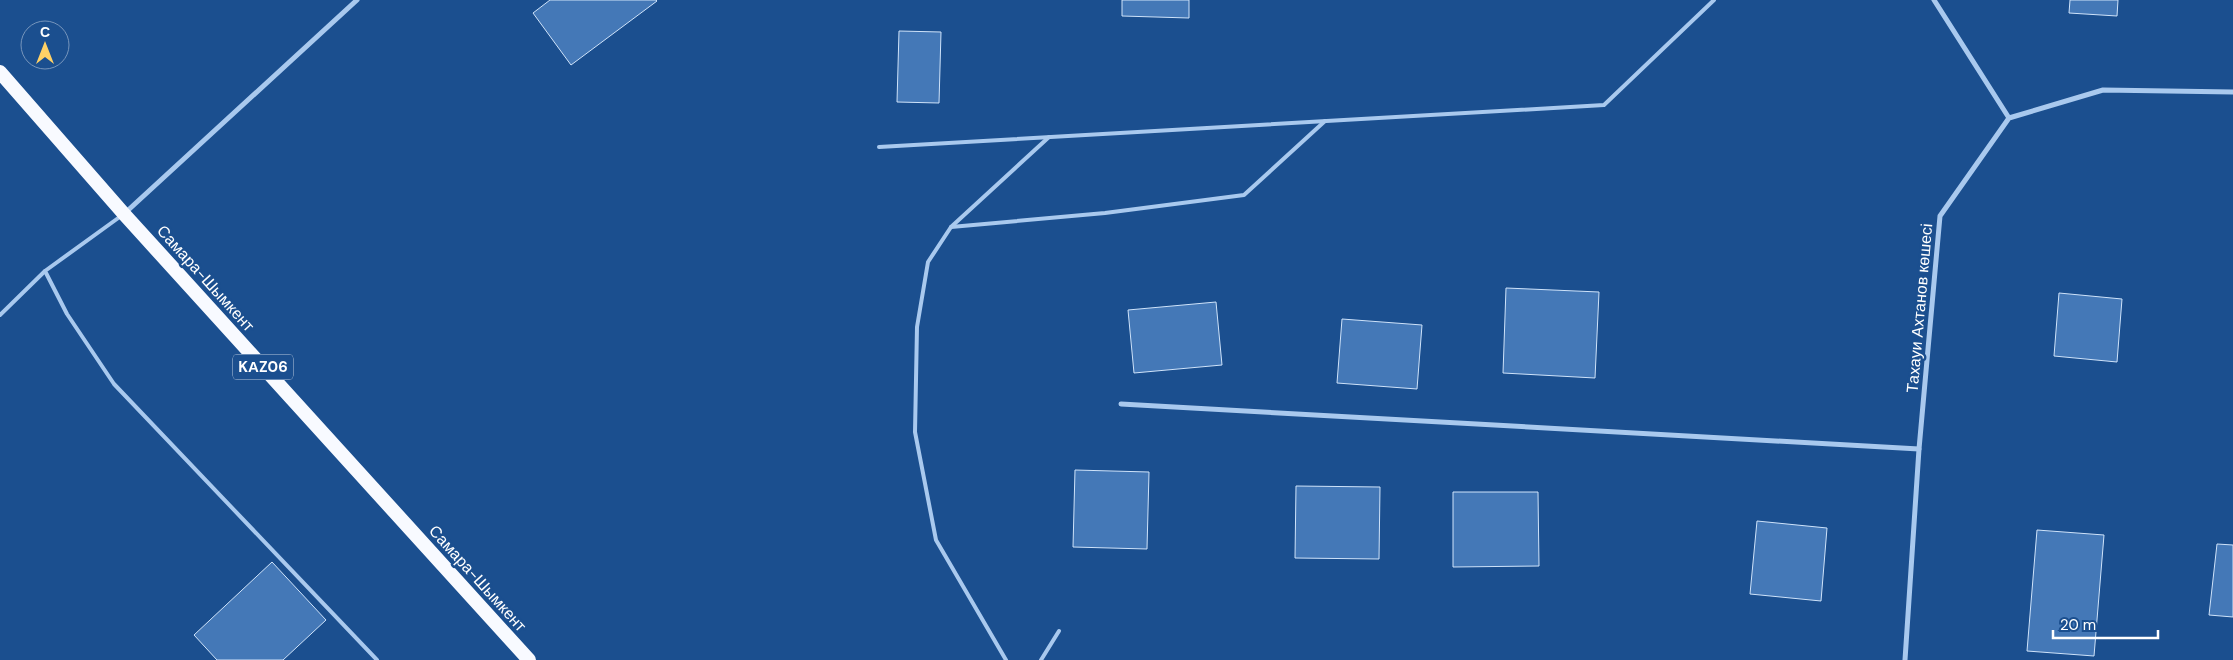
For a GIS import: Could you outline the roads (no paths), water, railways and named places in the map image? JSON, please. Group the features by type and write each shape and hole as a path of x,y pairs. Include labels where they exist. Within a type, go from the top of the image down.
{"highway":[{"name":"Самара-Шымкент","path":"0,72 124,214 529,660"}],"street":[{"path":"124,214 357,0"},
{"path":"1934,0 2009,118 2102,90 2233,92"},
{"name":"Тахауи Ахтанов көшесі","path":"1905,660 1919,449 1940,216 2009,118"},
{"path":"1121,404 1919,449"}],"lane":[{"path":"879,147 1604,105 1714,0"},
{"path":"951,227 1105,213 1244,194 1326,121"},
{"path":"1006,660 936,540 915,432 917,327 928,262 951,227 1050,137"},
{"path":"0,315 45,270 124,214"},
{"path":"45,270 67,314 114,384 377,660"},
{"path":"1041,660 1059,631"}]}
